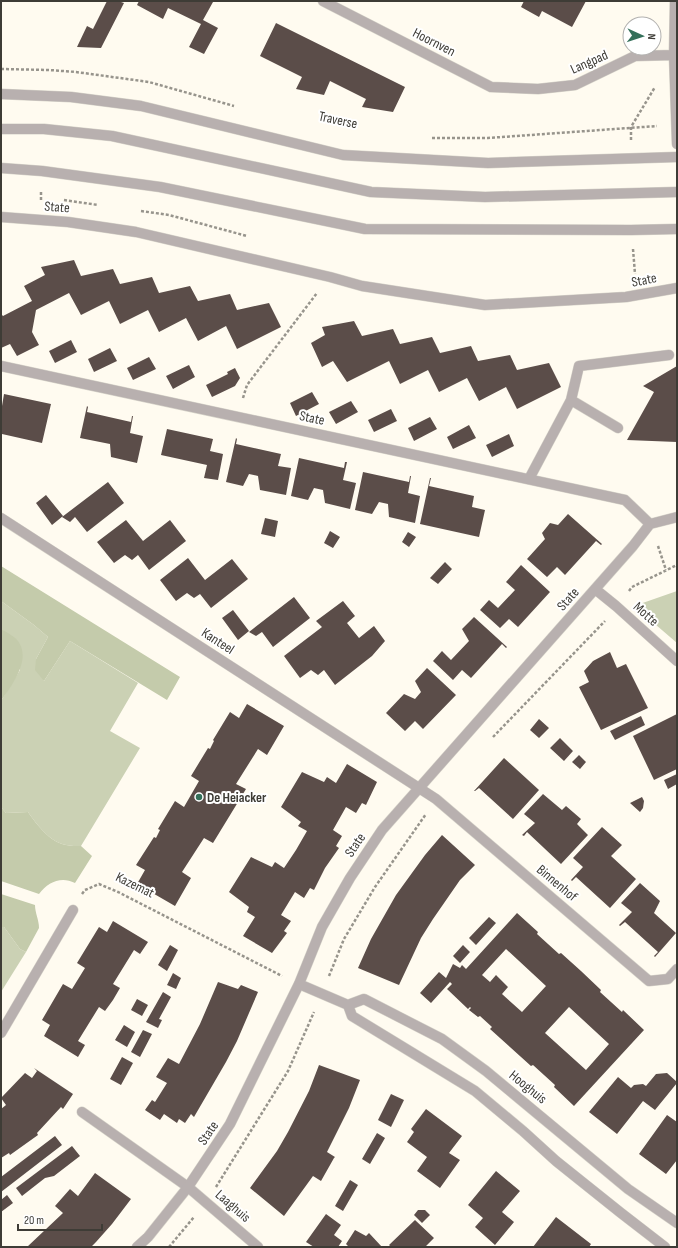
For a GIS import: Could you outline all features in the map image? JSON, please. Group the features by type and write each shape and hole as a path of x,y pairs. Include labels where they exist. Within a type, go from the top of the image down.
{"street":[{"name":"Hoornven","path":"323,1 491,87 538,89"},
{"path":"674,1 677,144"},
{"name":"Langpad","path":"538,89 575,85 635,56 674,55"},
{"path":"1,94 71,97 141,106 343,155 488,163 677,157"},
{"path":"1,128 44,129 112,136 371,192 486,198 677,192"},
{"path":"1,168 42,171 160,187 366,229 677,229"},
{"name":"State","path":"1,217 68,222 136,232 330,277 362,286 485,305 626,297 677,288"},
{"path":"529,480 571,400 579,366 669,355"},
{"name":"State","path":"1,366 625,500 650,524 633,546 382,830 350,878 322,927 299,984 230,1124 188,1187 148,1237 137,1247"},
{"path":"571,400 618,428"},
{"path":"650,524 677,517"},
{"name":"Kanteel","path":"1,518 420,788"},
{"name":"Motte","path":"595,589 677,661"},
{"name":"Binnenhof","path":"420,788 436,799 650,981 668,979 677,969"},
{"path":"1,1033 72,910"},
{"path":"299,984 348,1005 352,1016 475,1091 562,1166 621,1214 665,1247"},
{"name":"Hooghuis","path":"348,1005 364,999 442,1039 486,1071 628,1188 677,1223"},
{"path":"82,1112 188,1187"},
{"name":"Laaghuis","path":"188,1187 207,1201 258,1247"}],"path":[{"path":"1,69 76,72 150,82 241,108"},
{"path":"425,138 488,138 677,125"},
{"path":"34,199 48,200"},
{"path":"63,200 100,205"},
{"path":"139,211 169,215 253,237"},
{"path":"628,275 635,274"},
{"path":"238,416 247,385 330,277"},
{"path":"491,739 606,621 632,587 677,565"},
{"path":"169,1247 207,1201 288,1071 344,939 375,886 436,799"},
{"name":"Kazemat","path":"72,910 85,890 99,884 118,892 299,984"}],"green space":[{"path":"1,566 180,677 167,700 70,641 44,681 35,670 36,659 48,637 1,601"},
{"path":"677,591 677,643 634,606"},
{"path":"1,601 48,637 36,659 44,681 70,641 138,683 110,731 140,748 81,846 66,845 49,837 28,812 6,813 1,807 1,701 20,670 3,630 1,630"},
{"path":"1,630 18,641 22,648 23,656 18,672 1,701"},
{"path":"1,807 6,813 28,812 49,837 66,845 81,846 92,856 75,883 65,880 55,881 46,886 39,894 1,881"},
{"path":"1,894 35,905 39,928 26,952 20,949 4,927 1,927"},
{"path":"1,927 4,927 20,949 26,952 1,992"}],"building":[{"path":"107,1 118,1 124,3 101,48 77,47 87,26 93,29"},
{"path":"139,1 213,2 203,20 218,28 204,54 189,47 201,24 168,8 163,19 137,5"},
{"path":"524,1 586,1 572,27 542,11 539,17 521,7"},
{"path":"276,23 405,87 393,112 362,107 366,99 330,81 324,95 296,89 302,77 260,56"},
{"path":"74,260 81,276 113,269 120,284 152,277 159,293 190,286 198,301 230,294 237,310 269,303 281,327 237,349 226,326 198,341 186,318 159,332 148,310 120,324 109,301 81,315 69,293 36,310 32,332 39,345 17,356 10,344 1,348 2,315 3,316 32,301 24,286 45,275 41,267"},
{"path":"354,321 362,336 393,329 400,344 432,337 440,353 471,346 478,361 510,355 517,370 549,363 561,387 517,409 506,387 479,401 467,378 439,392 428,370 400,384 389,361 347,382 333,361 322,367 311,343 325,335 322,327"},
{"path":"71,340 77,352 55,363 49,351"},
{"path":"110,348 117,361 94,372 88,359"},
{"path":"149,357 156,369 133,380 127,368"},
{"path":"189,365 195,377 173,389 166,376"},
{"path":"677,366 677,442 627,440 654,392 643,386"},
{"path":"235,368 240,378 235,386 212,397 206,385 228,374 227,372"},
{"path":"312,392 319,404 296,416 290,403"},
{"path":"4,394 51,404 42,443 2,434 1,437 1,406"},
{"path":"351,401 358,412 336,424 329,412"},
{"path":"87,406 87,412 131,422 133,416 130,433 143,436 137,463 111,457 110,444 80,438"},
{"path":"391,409 397,421 374,432 368,420"},
{"path":"430,417 437,429 414,441 408,428"},
{"path":"469,425 476,438 453,449 447,437"},
{"path":"167,429 213,439 210,451 223,454 218,480 204,478 207,465 161,455"},
{"path":"509,434 514,446 492,457 486,445"},
{"path":"236,438 236,444 281,454 278,466 291,468 286,495 260,490 258,476 249,474 243,486 226,482"},
{"path":"299,458 344,468 345,462 347,462 343,480 356,483 350,509 325,503 323,490 314,488 308,500 291,496"},
{"path":"363,472 409,482 411,476 408,493 420,496 415,523 389,517 388,504 379,502 372,514 355,510"},
{"path":"430,478 429,486 474,496 472,507 485,510 479,537 420,524"},
{"path":"108,482 124,503 87,532 75,517 70,522 62,517"},
{"path":"46,495 63,516 52,525 36,503"},
{"path":"568,514 602,544 601,545 596,541 565,575 557,567 547,577 527,559 545,539 542,533 550,523 558,525"},
{"path":"265,518 278,521 275,537 261,534"},
{"path":"126,520 143,541 170,520 186,541 149,570 138,555 132,560 125,555 114,563 97,542"},
{"path":"330,531 340,537 333,548 324,543"},
{"path":"408,532 416,537 409,547 402,542"},
{"path":"188,558 205,580 232,559 248,579 211,608 200,594 194,598 187,593 176,601 160,580"},
{"path":"445,562 452,569 438,584 430,578"},
{"path":"521,565 550,592 518,627 509,619 500,628 480,610 489,600 498,608 515,590 506,582"},
{"path":"294,597 310,618 273,647 262,632 256,636 249,632"},
{"path":"343,601 355,616 347,623 359,638 374,626 385,641 372,656 335,685 324,670 318,675 311,670 300,678 284,656 322,627 316,621"},
{"path":"233,610 249,631 238,640 222,618"},
{"path":"474,617 507,647 506,648 502,644 471,678 462,670 453,680 433,661 442,651 451,660 469,641 462,629"},
{"path":"610,652 617,668 626,664 648,708 601,730 579,687 589,682 584,671 593,661"},
{"path":"427,668 456,695 423,729 415,721 405,731 386,713 404,694 415,699 421,692 415,681"},
{"path":"247,704 284,726 267,755 258,749 236,784 246,789 213,843 204,838 182,872 191,878 175,906 137,884 145,870 136,865 154,837 156,838 160,830 158,829 175,801 184,807 199,781 191,776 208,748 210,749 214,741 213,740 230,712 239,718"},
{"path":"677,714 677,769 654,780 633,736"},
{"path":"641,716 645,725 615,740 610,731"},
{"path":"539,719 549,728 539,738 530,730"},
{"path":"560,738 573,751 564,761 550,748"},
{"path":"579,755 586,762 580,769 572,762"},
{"path":"504,758 539,790 513,819 479,788 474,791"},
{"path":"347,764 377,782 366,805 362,803 356,813 346,807 333,830 342,836 336,846 339,848 325,868 314,890 310,888 304,898 295,892 281,915 291,921 284,931 287,933 272,953 243,936 255,917 247,912 249,907 229,892 251,857 272,867 275,862 284,868 296,850 307,831 298,826 301,822 281,807 302,772 324,782 327,777 336,783"},
{"path":"677,774 677,784 668,789 664,780"},
{"path":"543,794 562,810 566,806 581,819 577,824 588,835 561,864 527,832 524,836 522,835 535,823 524,814"},
{"path":"642,797 644,801 643,808 640,812 630,803"},
{"path":"602,827 622,845 611,856 636,879 610,908 576,877 572,881 571,880 583,867 573,858"},
{"path":"442,835 475,865 460,880 433,919 421,938 399,985 358,968 371,939 396,895 425,855"},
{"path":"640,883 660,901 654,913 676,933 655,957 654,956 658,952 625,922 620,926 619,925 632,912 621,903"},
{"path":"517,913 538,932 537,934 559,954 561,953 601,990 600,992 622,1012 623,1010 644,1030 574,1106 554,1087 555,1085 533,1065 531,1066 490,1029 492,1027 480,1016 478,1017 469,1010 471,1008 470,1007 468,1009 447,989 452,984 450,982 431,1003 420,993 439,972 446,978 453,964 460,968 462,965 466,969","holes":["506,949 546,986 522,1012 502,994 508,987 496,975 490,982 482,975","569,1007 609,1044 586,1070 545,1033"]},
{"path":"489,917 496,923 476,945 469,938"},
{"path":"113,921 148,942 140,954 134,950 113,984 120,988 113,1000 105,1011 99,1007 78,1041 85,1045 78,1057 44,1036 50,1025 42,1020 63,984 72,989 85,968 77,963 99,927 107,932"},
{"path":"170,945 178,950 167,971 158,965"},
{"path":"463,945 470,952 460,963 453,956"},
{"path":"173,973 181,978 176,989 167,985"},
{"path":"218,982 238,989 241,985 258,992 237,1041 194,1117 191,1114 185,1123 179,1119 177,1123 164,1114 160,1120 145,1110 152,1100 155,1102 167,1083 156,1077 168,1058 179,1064 200,1024"},
{"path":"163,992 171,997 159,1019 162,1020 158,1028 146,1022"},
{"path":"137,999 148,1005 142,1016 131,1010"},
{"path":"124,1025 135,1032 127,1047 115,1040"},
{"path":"143,1030 152,1034 140,1057 131,1052"},
{"path":"122,1057 133,1063 121,1085 110,1079"},
{"path":"319,1065 360,1080 349,1108 327,1152 335,1157 321,1181 313,1176 284,1216 250,1188 277,1151 288,1132 309,1091"},
{"path":"34,1068 73,1094 63,1109 61,1107 37,1133 38,1135 10,1155 9,1153 1,1158 1,1109 6,1105 1,1098 25,1073 32,1078 37,1071"},
{"path":"667,1073 677,1083 655,1110 643,1101 617,1134 589,1112 618,1077 631,1088 634,1085 643,1084 646,1086 656,1074"},
{"path":"391,1094 404,1100 391,1127 378,1120"},
{"path":"426,1109 462,1136 449,1153 460,1160 440,1188 417,1171 427,1157 407,1142 414,1132 411,1129"},
{"path":"667,1115 677,1122 677,1160 666,1174 639,1154"},
{"path":"377,1133 385,1138 370,1164 362,1159"},
{"path":"55,1136 62,1145 1,1192 1,1177"},
{"path":"72,1146 80,1156 54,1176 45,1178 22,1196 16,1188"},
{"path":"496,1171 520,1191 502,1212 514,1222 495,1245 475,1227 483,1218 468,1205"},
{"path":"95,1173 131,1199 96,1242 91,1247 27,1247 63,1213 55,1206 70,1189 78,1196"},
{"path":"350,1180 358,1185 343,1211 335,1206"},
{"path":"7,1195 13,1203 1,1212 1,1200"},
{"path":"418,1210 425,1210 430,1215 422,1223 414,1215"},
{"path":"326,1214 341,1225 334,1235 342,1241 338,1247 314,1247 306,1242"},
{"path":"556,1217 591,1244 589,1247 533,1247"},
{"path":"415,1220 434,1238 425,1247 391,1247 389,1245"},
{"path":"355,1230 366,1236 369,1233 382,1247 349,1247 346,1244"}],"place":[{"name":"De Heiacker","path":"199,797"}]}
